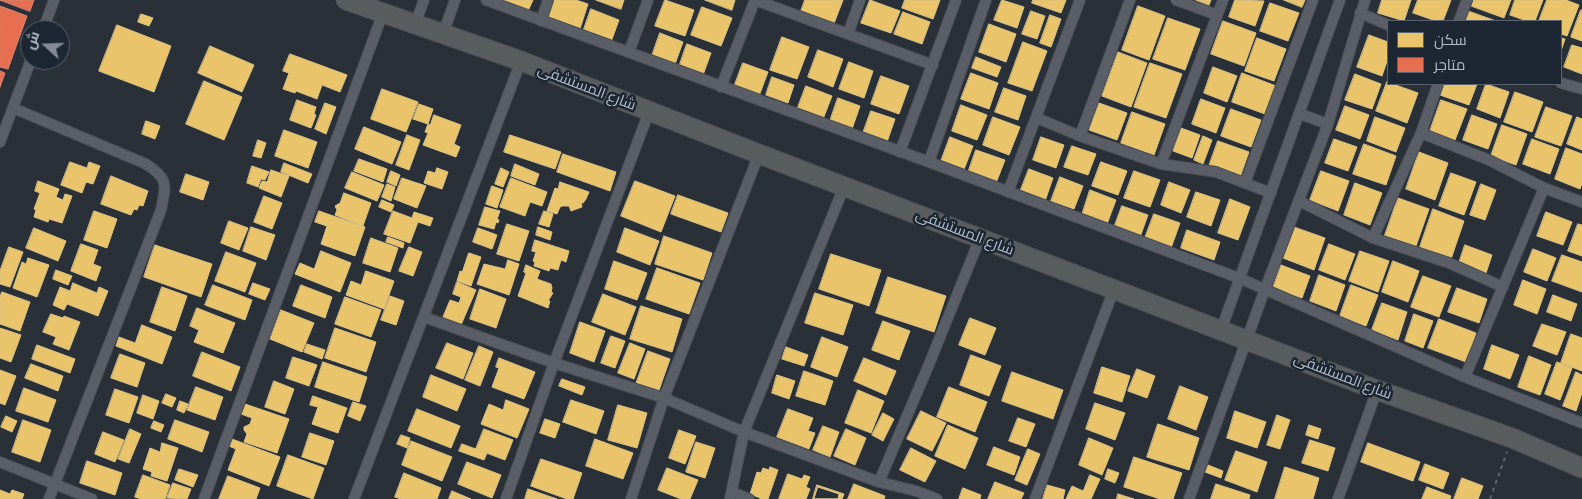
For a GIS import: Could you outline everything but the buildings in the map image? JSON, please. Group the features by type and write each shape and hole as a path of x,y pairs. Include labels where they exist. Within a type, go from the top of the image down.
{"highway":[{"name":"شارع المستشفى","path":"346,0 521,61 649,112 1376,390 1512,438 1582,468"}],"street":[{"path":"47,20 54,0"},
{"path":"415,24 424,0"},
{"path":"443,34 456,0"},
{"path":"486,0 1239,278 1466,377 1582,423"},
{"path":"541,21 548,0"},
{"path":"629,52 648,0"},
{"path":"721,87 755,0 932,65"},
{"path":"848,34 860,0"},
{"path":"900,152 956,0"},
{"path":"929,162 986,0"},
{"path":"1008,192 1080,0"},
{"path":"1080,136 1130,0"},
{"path":"1176,0 1218,15"},
{"path":"1161,164 1223,0"},
{"path":"1245,183 1313,0"},
{"path":"1221,330 1340,0"},
{"path":"1188,499 1328,124 1365,0"},
{"path":"1459,20 1467,0"},
{"path":"204,499 383,13"},
{"path":"1360,13 1387,24"},
{"path":"354,499 521,61"},
{"path":"0,142 27,70"},
{"path":"1562,82 1582,89"},
{"path":"1373,238 1421,133 1438,85"},
{"path":"13,108 146,164 164,179 165,184 161,210 50,499"},
{"path":"506,499 554,364 649,112"},
{"path":"1300,114 1328,124"},
{"path":"1037,118 1080,136 1161,164 1216,172 1270,193"},
{"path":"1421,133 1489,160 1544,188 1582,202"},
{"path":"631,499 664,398 759,154"},
{"path":"749,499 731,496 744,432 844,187"},
{"path":"1466,377 1544,188"},
{"path":"1299,202 1373,238 1449,263 1504,287"},
{"path":"879,482 980,238"},
{"path":"1035,499 1114,289"},
{"path":"424,317 554,364 664,398 744,432 879,482 916,491 937,499"},
{"path":"1338,499 1376,390"},
{"path":"0,462 92,499"}],"path":[{"path":"1490,499 1512,438"}]}
